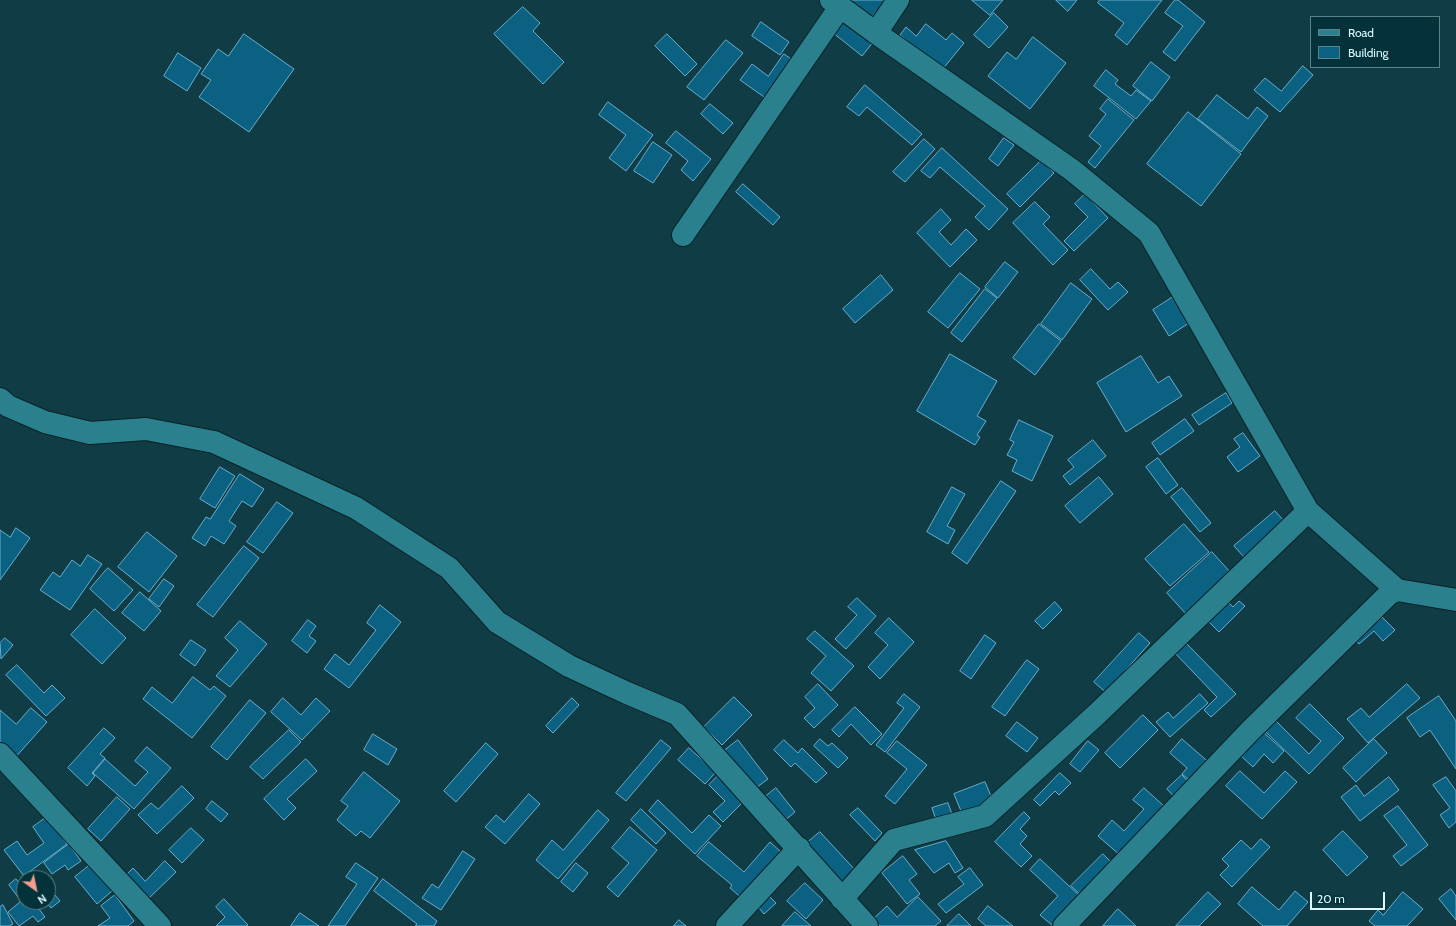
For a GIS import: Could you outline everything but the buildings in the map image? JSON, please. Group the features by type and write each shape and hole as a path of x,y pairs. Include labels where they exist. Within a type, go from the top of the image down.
{"street":[{"path":"876,33 898,0"},
{"path":"683,235 836,3 876,33 1072,170 1149,233 1308,511 1397,590 1456,600"},
{"path":"0,399 8,406 45,422 90,433 146,429 214,442 356,508 449,568 497,622 569,666 677,714 799,848 867,926"},
{"path":"842,899 894,840 985,816 1097,714 1308,511"},
{"path":"1064,926 1250,731 1389,594 1397,590"},
{"path":"0,754 160,926"},
{"path":"727,926 799,848"}]}
